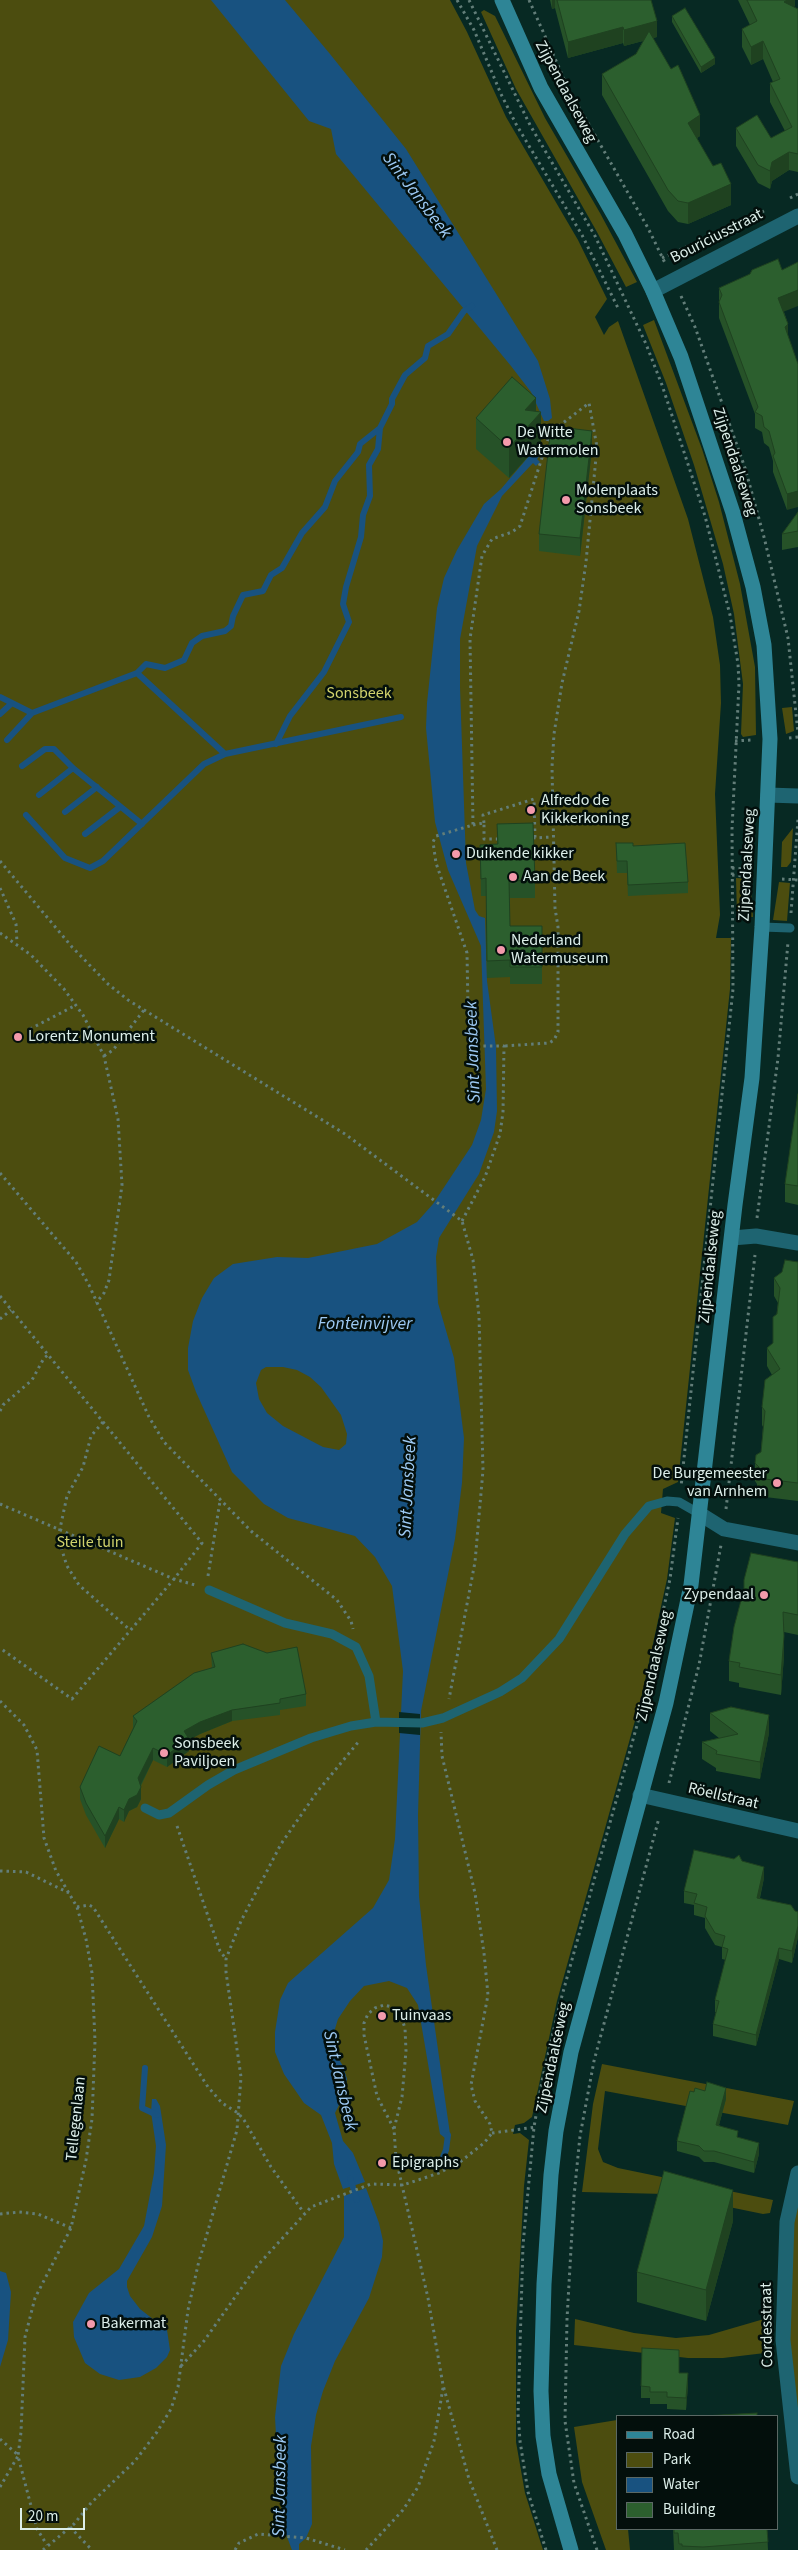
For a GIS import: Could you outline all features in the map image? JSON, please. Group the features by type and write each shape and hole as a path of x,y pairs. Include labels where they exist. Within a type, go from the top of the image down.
{"main road":[{"name":"Zijpendaalseweg","path":"495,0 509,20"},
{"name":"Zijpendaalseweg","path":"502,0 509,20 541,88 625,234 653,291 681,357 710,439 753,587 767,675 770,739 762,927 752,1078 700,1514 680,1644 571,2052 556,2131 551,2175 544,2284 541,2392 543,2436 549,2474 561,2522 571,2550"}],"street":[{"name":"Bouriciusstraat","path":"653,291 798,216"},
{"path":"768,795 798,796"},
{"path":"732,1238 756,1236 798,1243"},
{"path":"700,1514 724,1529 798,1543"},
{"name":"Röellstraat","path":"640,1794 798,1831"},
{"name":"Cordesstraat","path":"798,2173 787,2222 783,2340 798,2477"}],"lane":[{"path":"762,927 790,928"},
{"path":"145,1808 159,1815 169,1813 234,1770 272,1753 331,1732 376,1722 422,1723 443,1718 500,1692 522,1678 559,1638 576,1615 613,1552 649,1506 667,1501 679,1502 700,1514"},
{"path":"207,1589 285,1623 332,1634 356,1647 369,1676 376,1722"}],"path":[{"path":"457,0 474,30 516,124 582,235 619,310"},
{"name":"Zijpendaalseweg","path":"469,0 530,125 595,236 646,344 672,412 705,516 730,615 738,664 739,684 732,829 734,989 670,1579 646,1692 562,1995 542,2081 534,2127 492,2133"},
{"name":"Bouriciusstraat","path":"782,202 798,194"},
{"name":"Bouriciusstraat","path":"662,258 766,209"},
{"path":"474,824 470,639 482,556 492,539 512,532 520,526 550,433 589,402 597,447 579,611 562,683 554,734 552,837 555,908 558,927 557,1037 550,1043 484,1046 474,1045 471,1036 467,953 436,863 432,845 436,836 474,824 484,824"},
{"path":"501,838 484,839 484,815 534,799 535,838"},
{"path":"526,838 552,837"},
{"path":"0,861 88,964 108,984 144,1010 344,1134 456,1215 462,1221 473,1260 479,1316 483,1470 476,1562 454,1681 443,1718 441,1737 442,1756 475,1893 488,1995 472,2079 472,2091 490,2124 492,2133 484,2143 460,2162 439,2173 403,2185 371,2184 318,2202 304,2212 258,2266 204,2341 181,2366"},
{"path":"793,880 798,880"},
{"path":"0,888 16,924 17,943"},
{"path":"0,932 17,943 50,974 76,1005 104,1056 118,1119 122,1185 109,1280 104,1293 96,1303"},
{"path":"30,1029 76,1005"},
{"path":"104,1056 113,1050 144,1010"},
{"path":"462,1221 485,1177 500,1134 503,1112 504,1046"},
{"path":"0,1173 76,1262 149,1417 164,1442 220,1501 252,1531 337,1600 352,1621 356,1647"},
{"path":"0,1296 202,1543 174,1579 72,1699 0,1648"},
{"path":"0,1319 11,1310"},
{"path":"0,1411 3,1405 32,1380 44,1358 48,1355"},
{"path":"103,1422 91,1436 83,1467 67,1496 58,1538 67,1566 79,1585 130,1630"},
{"path":"0,1504 174,1579 207,1589 212,1537 220,1501"},
{"name":"Tellegenlaan","path":"0,1701 24,1725 37,1750 44,1838 56,1871 77,1907 86,1939 92,1973 95,2041 92,2119 86,2160 71,2228 31,2310 25,2337 22,2432 18,2456 37,2529 47,2545"},
{"path":"43,2550 70,2528 91,2503 124,2473 158,2432 175,2398 188,2310 198,2265 236,2130 238,2113 241,2077 226,1972 226,1959 248,1907 294,1824 334,1770 376,1722"},
{"path":"182,1804 177,1827 218,1945 226,1959"},
{"path":"0,1871 26,1872 69,1894"},
{"path":"77,1907 89,1905 93,1907 208,2087 222,2103 238,2113 290,2195 304,2212"},
{"path":"394,2129 377,2096 364,2035 364,2023 368,2014 375,2008 384,2005 400,2014 405,2028 406,2051 402,2097 394,2129 396,2159 428,2298 443,2385 469,2479 497,2550"},
{"path":"0,2214 19,2212 38,2214 71,2228"},
{"path":"366,2550 403,2510 418,2487 434,2440 443,2385"},
{"path":"0,2439 18,2456 0,2487"},
{"path":"70,2528 92,2550"},
{"path":"235,2550 239,2543 248,2537 273,2534 306,2538 345,2550"}],"green space":[{"name":"Sonsbeek","path":"0,0 450,0 467,32 506,117 578,240 607,299 595,317 604,335 609,327 618,321 688,519 713,617 720,665 721,703 715,794 720,915 716,938 731,938 730,989 678,1482 663,1489 661,1513 675,1518 667,1579 641,1699 557,2001 532,2117 524,2123 515,2125 513,2134 520,2133 529,2140 524,2186 516,2331 516,2442 525,2493 543,2550 0,2550"},
{"path":"484,10 495,16 545,118 637,282 626,287 516,89 481,12"},
{"path":"654,320 702,449 719,502 740,584 755,667 756,735 743,737 741,734 743,684 734,614 723,564 694,465 666,383 643,325"},
{"path":"792,707 794,731 786,734 782,708"},
{"path":"793,828 791,862 787,867 781,867 782,842"},
{"path":"736,878 750,879 753,917 737,916"},
{"path":"779,882 790,883 787,921 773,920"},
{"path":"602,2064 794,2101 788,2125 605,2091 598,2149 603,2162 618,2168 773,2200 770,2213 763,2214 666,2194 582,2192 593,2104"},
{"path":"798,2164 798,2468 789,2411 787,2245"},
{"path":"575,2319 634,2333 676,2338 709,2335 764,2319 765,2353 723,2358 688,2358 574,2345"},
{"path":"616,2420 616,2530 628,2530 630,2550 606,2550 582,2482 574,2427"}],"water":[{"path":"211,0 285,0 330,54 406,149 538,361 550,399 552,418 544,421 531,392 511,366 336,154 331,129 309,121"},
{"name":"Fonteinvijver","path":"535,449 541,454 537,459 540,462 536,466 533,463 502,496 477,546 460,639 466,863 475,910 479,916 485,918 487,981 496,1047 497,1111 494,1132 479,1174 439,1238 436,1257 438,1303 454,1358 464,1438 462,1483 455,1539 421,1711 418,1815 419,1896 426,1965 450,2134 445,2138 440,2134 418,2005 407,1988 389,1981 364,1986 350,2001 338,2019 334,2032 336,2055 343,2066 347,2079 343,2097 335,2113 343,2141 353,2153 365,2182 343,2189 334,2164 332,2143 321,2115 304,2103 284,2074 275,2052 275,2032 280,2000 288,1983 373,1908 389,1880 395,1839 403,1671 392,1586 375,1557 355,1536 288,1518 264,1504 232,1472 188,1370 188,1348 193,1321 202,1298 214,1278 233,1264 277,1257 308,1258 377,1244 417,1222 433,1204 472,1145 481,1120 486,1089 481,946 448,870 435,822 426,728 427,703 437,608 444,578 457,550 484,504 501,489","holes":["266,1367 283,1367 297,1370 310,1377 321,1387 341,1415 347,1434 346,1444 339,1450 323,1447 283,1426 267,1413 259,1399 256,1383 261,1370"]},
{"path":"152,2099 156,2099 160,2106 166,2145 162,2206 152,2237 127,2281 127,2287 130,2296 140,2309 167,2330 170,2350 167,2357 156,2368 140,2377 119,2380 100,2374 85,2363 74,2337 73,2322 89,2293 119,2269 144,2226 154,2173 156,2146 151,2112"},
{"path":"366,2188 379,2223 383,2241 382,2257 369,2298 335,2361 323,2391 316,2415 311,2446 312,2524 306,2538 299,2544 299,2550 292,2550 284,2529 278,2472 275,2417 281,2366 294,2334 344,2237 344,2196"},
{"path":"0,2271 6,2273 11,2292 8,2340 0,2367"}],"pier":[{"path":"399,1712 420,1714 420,1735 399,1733"}],"building":[{"path":"557,0 651,0 657,21 624,30 623,27 568,42"},
{"path":"747,0 787,0 784,2 798,9 798,154 789,152 772,162 770,171 758,165 736,128 757,115 771,138 792,127 770,83 780,79 763,41 751,47 742,29 757,21"},
{"path":"685,8 715,58 701,67 672,16"},
{"path":"649,31 671,69 678,65 700,115 688,123 713,166 721,163 731,184 688,203 678,201 668,190 602,74 636,54"},
{"path":"778,259 782,270 798,262 798,290 778,298 788,324 785,327 798,364 798,491 787,494 773,456 775,453 769,431 764,427 762,416 755,412 758,407 719,302 722,295 719,288 750,274 752,270"},
{"path":"512,377 536,398 525,410 541,412 509,448 476,418"},
{"name":"Molenplaats Sonsbeek","path":"551,426 592,431 580,538 539,534"},
{"path":"798,512 798,531 782,534"},
{"path":"533,823 535,880 509,881 510,926 542,926 542,967 510,967 510,960 487,961 486,878 481,879 480,845 498,844 497,824"},
{"path":"616,843 633,843 633,846 685,843 688,882 628,885 627,861 617,861"},
{"path":"798,1094 798,1186 785,1184"},
{"path":"785,1260 798,1262 798,1483 757,1478 759,1467 755,1463 756,1455 761,1452 765,1411 762,1407 765,1380 780,1369 767,1348 773,1343 773,1317 777,1314 780,1288 774,1278 782,1272"},
{"path":"751,1553 798,1562 798,1615 783,1612 784,1636 781,1675 739,1667 740,1663 729,1661 734,1627"},
{"name":"Sonsbeek Paviljoen","path":"243,1644 267,1653 297,1647 306,1694 280,1699 280,1703 232,1710 200,1722 184,1731 189,1739 167,1755 153,1748 138,1778 141,1787 137,1795 129,1799 124,1810 119,1807 105,1836 86,1803 80,1787 99,1746 120,1756 137,1721 133,1716 194,1673 215,1667 211,1653"},
{"path":"731,1707 769,1715 760,1762 716,1754 717,1751 702,1742 738,1734 710,1713"},
{"path":"694,1850 734,1859 739,1855 742,1861 764,1867 757,1898 791,1905 798,1912 798,1926 792,1951 779,1948 756,2035 713,2024 719,2001 715,2000 728,1949 722,1947 725,1936 715,1933 705,1916 707,1907 694,1903 697,1894 684,1891"},
{"path":"707,2082 726,2088 716,2125 738,2131 737,2137 759,2143 754,2162 714,2151 704,2151 699,2146 677,2141 690,2091 694,2092 695,2088 705,2091"},
{"path":"664,2171 733,2190 706,2290 637,2272"},
{"path":"642,2348 679,2350 679,2373 688,2373 686,2398 667,2397 667,2392 650,2392 650,2387 641,2386"},
{"path":"757,2413 757,2415 721,2415"},
{"path":"674,2530 767,2530 768,2542 703,2547 682,2546 682,2544 679,2544 678,2533 674,2533"}],"waterway":[{"path":"276,744 290,716 324,672 349,622 343,604 346,587 361,537 363,515 370,496 369,465 378,449 380,428 392,404 392,399 405,375 425,358 428,346 448,334 464,311 472,306"},
{"path":"137,673 146,664 165,668 184,660 192,643 202,636 225,631 231,626 233,616 243,595 263,591 271,575 282,568 302,533 325,507 335,481 358,452 360,444 380,428"},
{"path":"0,697 32,713 137,673 225,754"},
{"path":"0,714 12,703"},
{"path":"7,740 32,713"},
{"path":"26,815 65,858 90,868 103,861 204,764 225,754 401,717"},
{"path":"22,766 45,749 54,749 73,768 142,824"},
{"path":"39,795 73,768"},
{"path":"65,812 97,787"},
{"path":"85,834 120,807"},
{"path":"145,2068 142,2108 157,2115"},
{"path":"440,2164 446,2150 448,2135"},
{"name":"Sint Jansbeek","path":"350,2178 357,2200"}],"place":[{"name":"De Witte Watermolen","path":"507,442"},
{"name":"Molenplaats Sonsbeek","path":"566,500"},
{"name":"Alfredo de Kikkerkoning","path":"531,810"},
{"name":"Duikende kikker","path":"456,854"},
{"name":"Aan de Beek","path":"513,877"},
{"name":"Nederland Watermuseum","path":"501,950"},
{"name":"Lorentz Monument","path":"18,1037"},
{"name":"De Burgemeester van Arnhem","path":"777,1483"},
{"name":"Zypendaal","path":"764,1595"},
{"name":"Sonsbeek Paviljoen","path":"164,1753"},
{"name":"Tuinvaas","path":"382,2016"},
{"name":"Epigraphs","path":"382,2163"},
{"name":"Bakermat","path":"91,2324"}],"park label":[{"name":"Steile tuin","path":"90,1543"}]}
